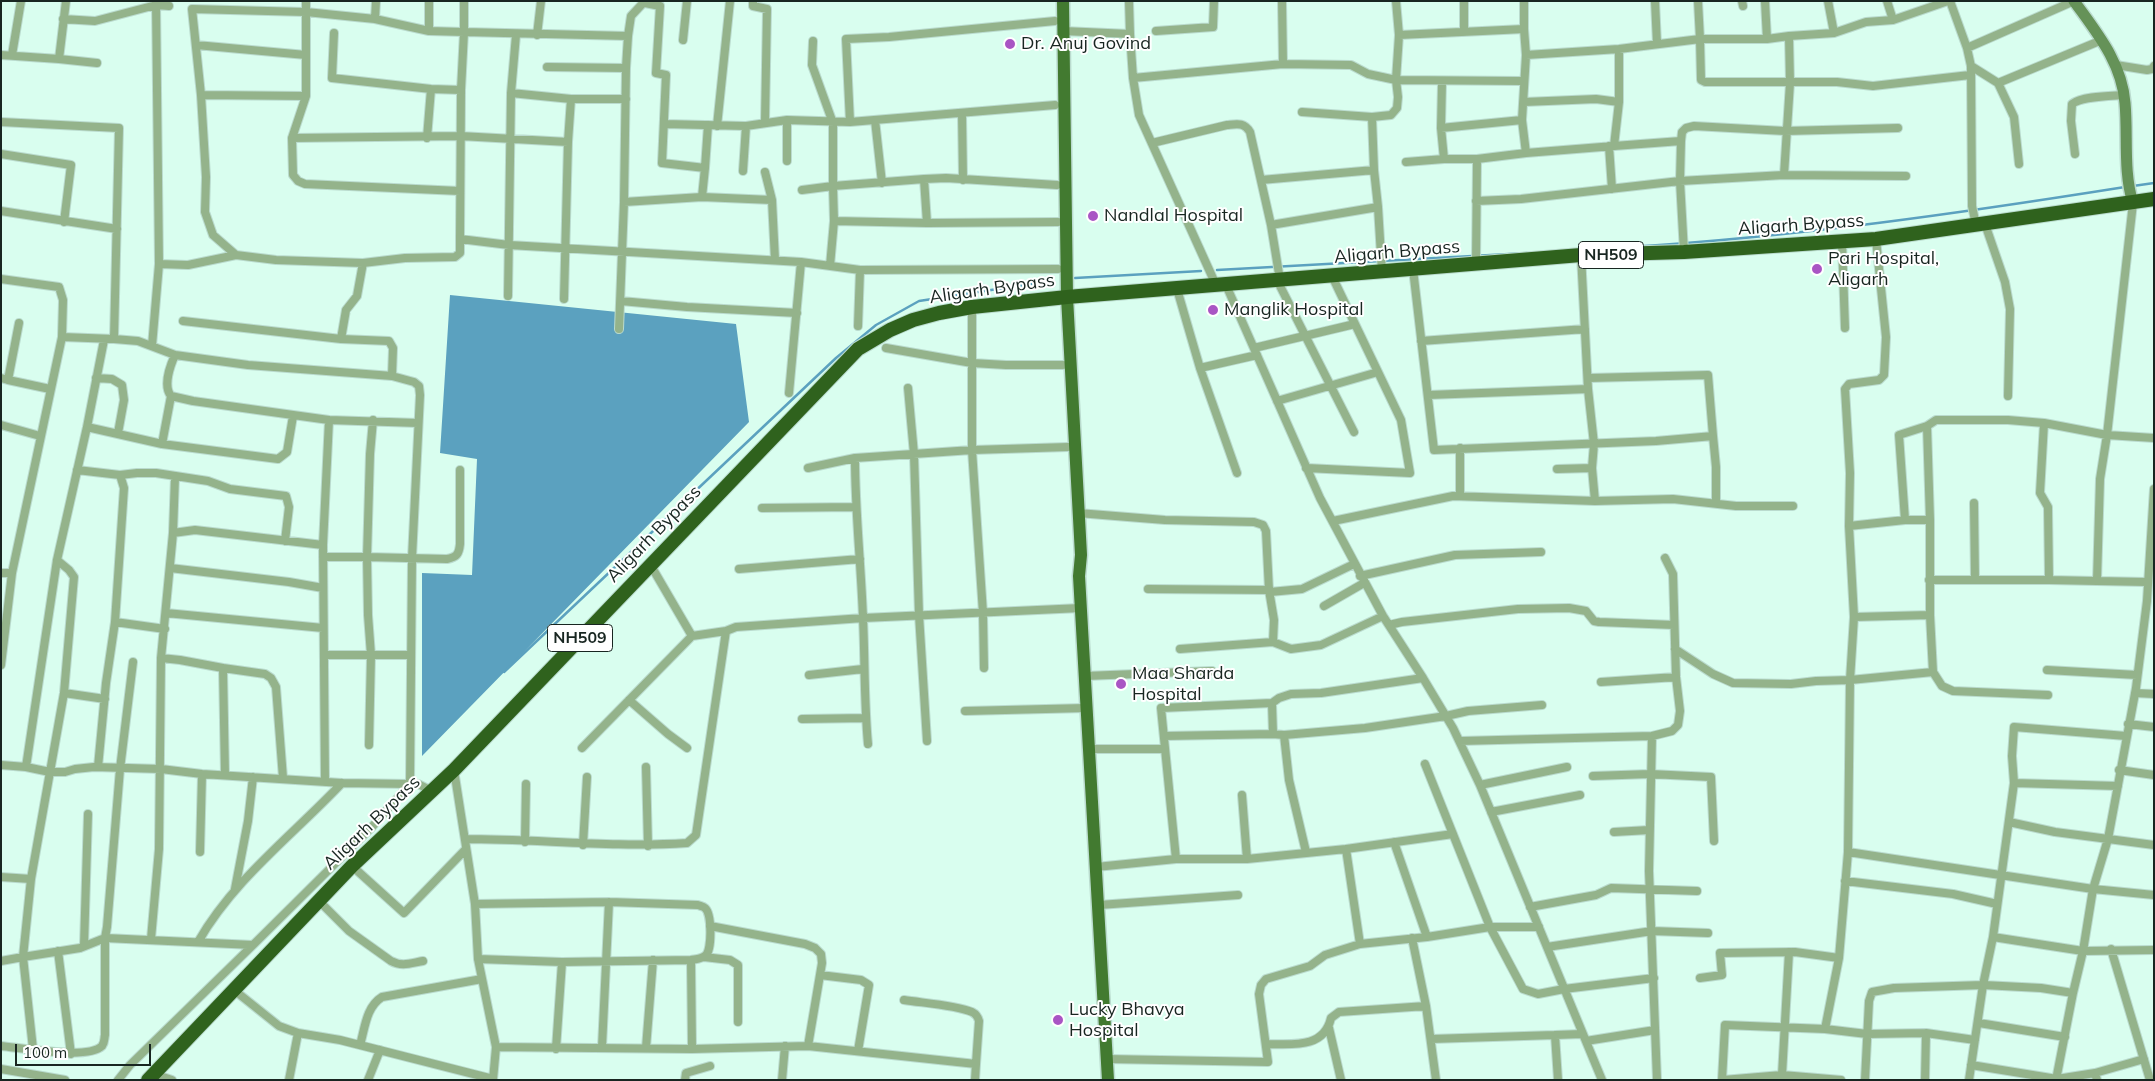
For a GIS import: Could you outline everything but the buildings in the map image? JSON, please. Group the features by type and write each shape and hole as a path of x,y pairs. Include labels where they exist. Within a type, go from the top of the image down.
{"highway":[{"name":"Aligarh Bypass","path":"151,1077 352,866 429,790 454,770 858,349 890,330 914,320 972,307 1221,285 1279,278 1332,276 1382,270 1413,269 1476,258 1581,255 1684,246 1876,239 2132,199 2154,199"}],"main road":[{"path":"1054,1 1059,26"},
{"path":"1063,1 1059,26 1063,365 1074,555 1079,576"},
{"path":"1060,86 1056,105 1058,269 1063,298 1081,555 1079,576 1108,1080"}],"street":[{"path":"12,55 21,1"},
{"path":"59,59 66,1"},
{"path":"306,1 306,96 292,138 293,175 298,181 305,184 460,191"},
{"path":"375,19 376,1"},
{"path":"429,1 429,30"},
{"path":"159,264 188,264 236,255 276,260 363,263 405,258 449,259 460,253 460,136 464,1"},
{"path":"537,35 541,1"},
{"path":"683,40 687,1"},
{"path":"717,126 730,1"},
{"path":"753,1 753,6 767,9 765,122"},
{"path":"1128,1 1133,78 1139,115 1255,352 1320,498 1362,580 1388,626 1423,678 1460,741 1602,1080"},
{"path":"1156,31 1213,27 1214,1"},
{"path":"1282,1 1283,64"},
{"path":"1302,112 1372,117 1391,115 1397,108 1396,80 1399,35 1396,1"},
{"path":"1464,1 1464,32"},
{"path":"1524,1 1526,55 1522,120 1526,153"},
{"path":"1655,1 1657,44"},
{"path":"1698,1 1699,73 1701,80 1705,82 1790,84 1837,82 1873,86 1970,75"},
{"path":"1765,1 1767,39"},
{"path":"1828,1 1834,33"},
{"path":"1887,1 1894,20"},
{"path":"1526,55 1619,49 1700,39 1767,39 1834,33 1866,22 1894,20 1949,1 1967,48 1971,66 1972,206 2005,282 2010,309 2008,396"},
{"path":"1967,48 2074,1 2102,40 2116,65 2124,94 2128,181 2132,199 2107,435 2100,479 2097,580"},
{"path":"619,329 628,36 631,16 645,2 660,6 656,73 666,75 662,162 704,168"},
{"path":"64,19 95,20 156,3 169,6"},
{"path":"152,346 159,264 156,3"},
{"path":"236,255 213,235 205,212 206,177 201,95 192,9 306,12 375,19 429,30 516,35 628,36"},
{"path":"850,122 846,38 1059,26 1130,34"},
{"path":"1399,35 1524,29"},
{"path":"334,33 332,78 430,89 461,90"},
{"path":"508,296 510,93 516,35"},
{"path":"1784,175 1785,131 1790,84 1789,36"},
{"path":"1998,83 2102,40"},
{"path":"813,41 812,64 833,123 834,221 830,266"},
{"path":"196,46 306,55"},
{"path":"1612,189 1612,146 1619,102 1619,49"},
{"path":"1,55 97,63"},
{"path":"1133,78 1283,64 1350,65 1368,74 1396,80 1442,82 1524,81"},
{"path":"2116,65 2147,70 2154,66"},
{"path":"1971,66 1998,83 2014,117 2020,164"},
{"path":"547,67 626,68"},
{"path":"1442,82 1441,128 1444,159"},
{"path":"427,138 430,89"},
{"path":"510,93 570,99 626,99"},
{"path":"2075,154 2071,121 2072,104 2076,101 2124,94"},
{"path":"201,95 306,96"},
{"path":"564,299 570,99"},
{"path":"1524,102 1596,99 1619,102"},
{"path":"664,124 746,126 787,120 833,123 1056,105"},
{"path":"962,113 963,180"},
{"path":"1372,117 1382,270"},
{"path":"787,120 787,161"},
{"path":"875,120 882,183"},
{"path":"1441,128 1522,120"},
{"path":"1,122 119,128 114,338"},
{"path":"1152,143 1227,125 1240,123 1246,125 1250,132 1271,225 1279,278 1305,336 1354,432"},
{"path":"702,197 708,125"},
{"path":"743,171 746,126"},
{"path":"1684,246 1680,181 1682,132 1686,128 1694,126 1785,131 1898,128"},
{"path":"292,138 427,138 460,136 568,142"},
{"path":"1406,162 1477,159 1526,153 1681,141"},
{"path":"1,154 70,165 64,222"},
{"path":"1476,258 1477,159"},
{"path":"1261,180 1374,170"},
{"path":"765,172 772,200 776,260"},
{"path":"1476,201 1521,199 1680,181 1784,175 1906,176"},
{"path":"802,190 946,178 1057,185"},
{"path":"924,179 928,223"},
{"path":"624,202 702,197 772,200"},
{"path":"1271,225 1378,207"},
{"path":"1,211 117,229"},
{"path":"834,221 928,223 1058,222"},
{"path":"460,239 509,245 776,260 860,270 1058,269"},
{"path":"1825,1029 1839,958 1848,852 1850,680 1854,617 1849,526 1850,473 1845,389 1849,384 1879,380 1883,378 1885,370 1886,337 1876,239"},
{"path":"1842,241 1845,328"},
{"path":"1581,255 1588,389 1594,444 1592,468 1595,501"},
{"path":"789,393 801,262"},
{"path":"341,338 346,310 357,296 363,263"},
{"path":"1413,269 1434,450 1594,444 1713,436"},
{"path":"858,326 860,270"},
{"path":"1306,468 1410,472 1401,420 1332,276"},
{"path":"1,279 59,287 63,300 62,338 12,573 1,665"},
{"path":"1177,288 1200,368 1237,473"},
{"path":"620,300 687,307 797,313"},
{"path":"972,307 972,450 983,613 984,668"},
{"path":"183,321 341,338 390,341 393,348 392,376"},
{"path":"19,323 5,379 50,389"},
{"path":"1200,368 1305,336 1355,324"},
{"path":"1422,341 1585,329"},
{"path":"62,338 104,340 114,338 138,341 175,355 248,365 392,376 414,382 419,386 420,395 412,558 411,655 414,784 130,1065 118,1080"},
{"path":"26,767 57,560 104,340"},
{"path":"886,348 1006,366 1063,365"},
{"path":"162,444 171,396 168,392 168,379 170,366 175,355"},
{"path":"1277,401 1378,372"},
{"path":"1588,378 1708,375 1716,467 1716,503"},
{"path":"96,378 112,379 122,385 124,400 118,433"},
{"path":"908,388 914,454 919,615 927,741"},
{"path":"1428,395 1588,389"},
{"path":"171,396 193,401 329,420 418,423"},
{"path":"87,426 162,444 278,458 286,452 293,416"},
{"path":"325,782 326,656 323,628 323,545 329,420"},
{"path":"369,745 371,655 367,558 370,454 373,420"},
{"path":"1905,520 1899,435 1927,426 1936,420 2008,420 2044,423 2107,435 2154,438"},
{"path":"2044,423 2040,493 2048,507 2049,580"},
{"path":"1,425 40,436"},
{"path":"1927,426 1930,520 1929,580 1933,672 1942,686 1953,690 2048,694"},
{"path":"808,468 854,458 972,450 1068,447"},
{"path":"1460,448 1460,496"},
{"path":"854,458 854,507 864,618 863,669 868,744"},
{"path":"1557,470 1592,468"},
{"path":"77,470 120,475 137,472 175,476 208,481 230,489 286,496 289,507 285,541"},
{"path":"323,557 454,558 459,554 460,470"},
{"path":"98,767 104,699 115,622 124,488 120,475"},
{"path":"151,939 159,849 161,658 173,533 175,476"},
{"path":"2057,1080 2073,992 2083,951 2093,889 2108,839 2118,786 2119,770 2135,693 2153,538 2154,488"},
{"path":"1333,521 1460,496 1595,501 1673,499 1736,506 1793,506"},
{"path":"1974,503 1975,580"},
{"path":"762,508 854,507"},
{"path":"1078,513 1165,520 1254,522 1263,525 1266,531 1274,620 1273,642"},
{"path":"1849,526 1905,520 1930,520"},
{"path":"173,533 195,530 323,545"},
{"path":"1324,606 1362,580 1455,555 1541,552"},
{"path":"1460,741 1652,736 1672,731 1678,725 1680,711 1676,677 1673,574 1665,558"},
{"path":"740,569 860,559"},
{"path":"33,1049 23,957 31,879 64,693 74,577 57,560"},
{"path":"650,564 692,636"},
{"path":"1148,590 1270,591 1302,589 1354,564"},
{"path":"170,568 289,582 323,588"},
{"path":"1,573 12,573"},
{"path":"1929,580 2097,580 2147,582"},
{"path":"582,748 692,636 726,631 736,627 864,618 1081,608"},
{"path":"1388,626 1402,622 1518,609 1569,608 1586,612 1599,622 1674,625"},
{"path":"166,613 323,628"},
{"path":"1854,617 1930,614"},
{"path":"1180,649 1273,642 1291,649 1322,645 1382,616"},
{"path":"115,622 164,629"},
{"path":"465,839 583,845 648,846 687,843 696,835 726,631"},
{"path":"1675,649 1713,674 1733,683 1791,684 1933,672"},
{"path":"326,656 411,655"},
{"path":"161,658 265,674 271,678 276,687 283,778"},
{"path":"1,1046 71,1054 100,1048 104,1043 105,938 120,769 133,662"},
{"path":"223,668 226,775"},
{"path":"809,675 863,669"},
{"path":"2047,670 2137,675"},
{"path":"1086,676 1212,671"},
{"path":"1601,682 1676,677"},
{"path":"1176,859 1162,708 1272,703 1279,698 1291,694 1321,693 1423,678"},
{"path":"64,693 104,699"},
{"path":"2135,693 2154,694"},
{"path":"629,700 687,748"},
{"path":"1272,703 1273,734"},
{"path":"1164,736 1284,735 1365,728 1478,710 1542,705"},
{"path":"965,711 1086,708"},
{"path":"802,719 866,718"},
{"path":"2128,724 2154,727"},
{"path":"1969,1080 1974,1040 1979,1023 1983,985 1993,937 2014,783 2012,756 2014,727 2126,736"},
{"path":"1284,735 1289,780 1306,852"},
{"path":"1652,736 1649,830 1657,1080"},
{"path":"1090,749 1165,749"},
{"path":"1426,764 1490,927 1522,989 1538,994 1654,978"},
{"path":"1,769 2,765 50,772 65,772 98,767 161,769 202,774 325,782 414,784 429,790"},
{"path":"646,767 648,846"},
{"path":"1480,786 1568,767"},
{"path":"234,990 279,1026 298,1033 380,1050 493,1079 496,1047 478,959 475,904 454,770"},
{"path":"2119,770 2154,775"},
{"path":"200,852 202,774"},
{"path":"1593,776 1650,774 1711,777 1714,840"},
{"path":"236,889 248,821 253,777"},
{"path":"583,845 587,777"},
{"path":"198,942 212,917 236,889 342,783"},
{"path":"2014,783 2118,786"},
{"path":"525,842 526,784"},
{"path":"1242,795 1247,859"},
{"path":"1491,812 1580,795"},
{"path":"84,946 88,814"},
{"path":"2009,822 2055,832 2154,845"},
{"path":"1614,832 1649,830"},
{"path":"1096,866 1176,859 1247,859 1346,849 1453,834"},
{"path":"1394,842 1427,937"},
{"path":"352,866 404,913 466,849"},
{"path":"1346,849 1360,944"},
{"path":"1848,852 2093,889 2154,895"},
{"path":"1,877 31,879"},
{"path":"1845,881 1953,894 1997,904"},
{"path":"1530,907 1596,894 1611,888 1697,891"},
{"path":"1098,905 1238,895"},
{"path":"319,901 349,931 390,962 404,965 423,961"},
{"path":"475,904 609,902 698,905 705,908 709,914 710,945 708,953 704,958"},
{"path":"602,1047 609,902"},
{"path":"710,926 815,948 821,954 820,975 808,1046"},
{"path":"1107,1059 1268,1062 1259,994 1260,985 1266,979 1310,966 1325,955 1360,944 1427,937 1490,927 1538,927"},
{"path":"1547,947 1652,930 1708,933"},
{"path":"1993,937 2083,951 2154,950"},
{"path":"1,961 84,946 105,938 253,945"},
{"path":"1412,938 1426,1006 1436,1080"},
{"path":"2111,950 2150,1080"},
{"path":"58,951 71,1054"},
{"path":"1700,978 1722,975 1720,953 1789,952 1839,958"},
{"path":"1782,1075 1789,952"},
{"path":"478,959 562,962 691,960 704,958 730,960 738,965 738,1022"},
{"path":"646,1048 653,960"},
{"path":"691,960 692,1049"},
{"path":"556,1049 562,962"},
{"path":"820,975 861,980 870,985 858,1051"},
{"path":"360,1046 369,1010 373,1002 382,997 482,979"},
{"path":"1865,1080 1869,1001 1872,992 1894,988 1983,985 2041,988 2073,992"},
{"path":"904,1000 972,1012 978,1017 980,1021 976,1080"},
{"path":"1267,1044 1298,1043 1315,1040 1324,1035 1329,1028 1331,1018 1339,1012 1426,1006"},
{"path":"1979,1023 2065,1037"},
{"path":"1841,1080 1782,1075 1723,1080 1725,1025 1825,1029 1867,1034 1926,1033 1974,1040"},
{"path":"1329,1028 1342,1080"},
{"path":"1431,1039 1555,1035 1584,1038 1655,1030"},
{"path":"288,1080 298,1033"},
{"path":"1925,1080 1926,1033"},
{"path":"1555,1035 1558,1080"},
{"path":"782,1080 785,1046"},
{"path":"496,1047 692,1049 808,1046 976,1064"},
{"path":"368,1080 380,1050"},
{"path":"1971,1065 2057,1080 2096,1076 2144,1059"},
{"path":"2146,1068 2154,1064"},
{"path":"685,1080 686,1073 710,1066"},
{"path":"1,1069 65,1080"},
{"path":"151,1077 172,1080"}],"water":[{"path":"450,295 736,324 749,422 422,756 422,573 472,575 477,459 440,453"}],"waterway":[{"path":"2133,186 2154,183"},
{"path":"1629,247 1691,243 1878,223 2125,187"},
{"path":"1217,270 1527,253"},
{"path":"1075,278 1201,271"},
{"path":"504,672 836,358 876,325 919,301 1050,281"}],"place":[{"name":"Dr. Anuj Govind","path":"1010,44"},
{"name":"Nandlal Hospital","path":"1093,216"},
{"name":"Pari Hospital, Aligarh","path":"1817,269"},
{"name":"Manglik Hospital","path":"1213,310"},
{"name":"Maa Sharda Hospital","path":"1121,684"},
{"name":"Lucky Bhavya Hospital","path":"1058,1020"}]}
